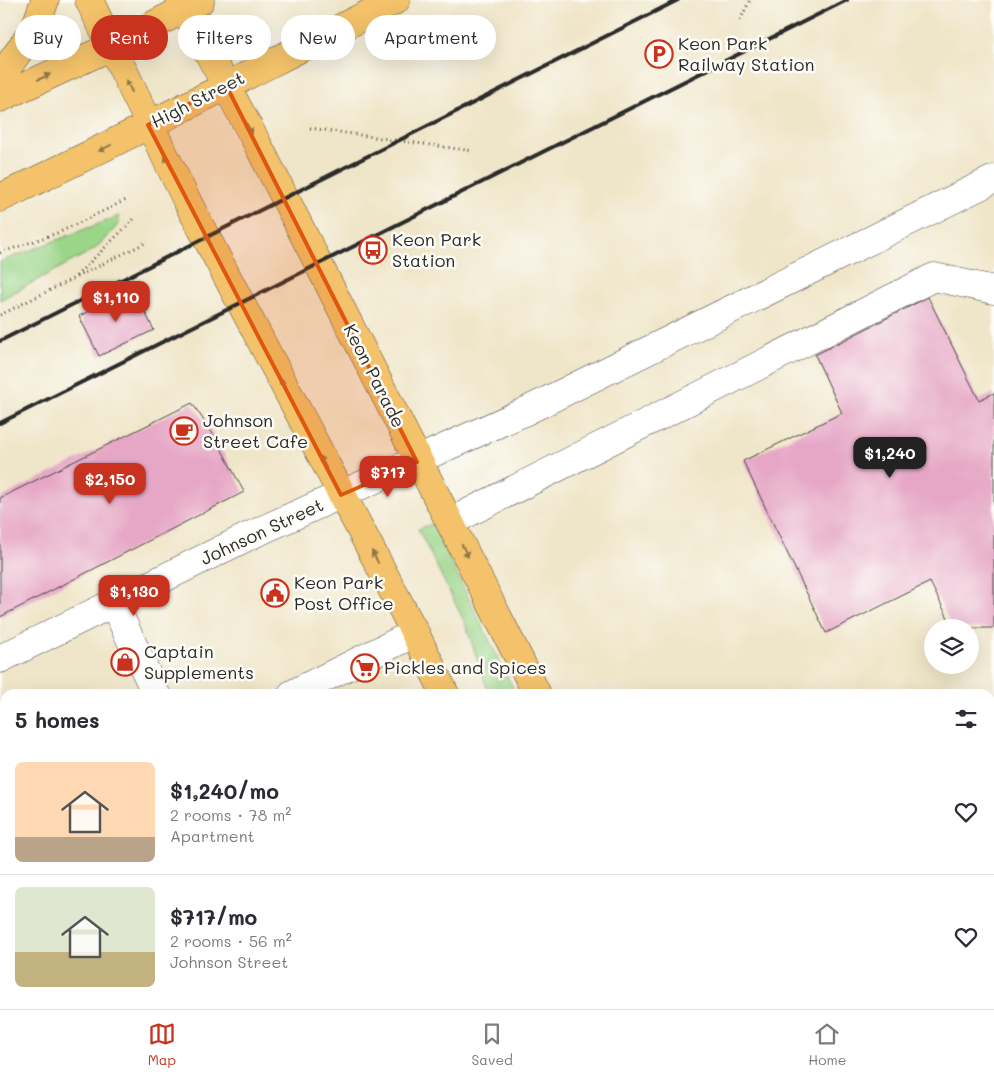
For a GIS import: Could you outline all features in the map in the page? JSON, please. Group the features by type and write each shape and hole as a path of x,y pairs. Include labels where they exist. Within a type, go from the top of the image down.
{"main road":[{"path":"0,78 35,28 45,0"},
{"path":"89,0 96,15"},
{"name":"High Street","path":"0,198 396,0"},
{"path":"167,15 188,3"},
{"name":"Keon Parade","path":"188,3 226,85 534,689"},
{"path":"0,98 91,56"},
{"path":"116,60 148,125 415,633 443,689"}],"street":[{"name":"Johnson Street","path":"0,659 249,536 417,462 526,411 994,179"},
{"path":"450,522 934,277 994,290"},
{"path":"114,604 154,689"},
{"path":"302,689 415,633"}],"path":[{"path":"740,20 750,0"},
{"path":"310,128 473,151"},
{"path":"0,253 60,232 126,200"},
{"path":"73,279 134,219"},
{"path":"0,315 147,242"}],"highlighted area":[{"path":"226,85 417,462 341,495 148,125"}],"green space":[{"path":"119,216 119,224 95,249 0,300 0,262"},
{"path":"432,524 514,689 487,689 465,623 418,529"}],"building":[{"path":"134,290 154,330 99,356 79,316"},
{"path":"928,297 979,400 994,393 994,628 979,628 979,619 948,619 930,582 826,633 743,461 842,413 815,355"},
{"path":"192,403 215,437 244,492 0,617 0,498"}],"railway":[{"path":"0,341 678,0"},
{"path":"0,423 847,0"}],"place":[{"name":"Keon Park Railway Station","path":"659,54"},
{"name":"Keon Park Station","path":"373,250"},
{"name":"Johnson Street Cafe","path":"184,431"},
{"name":"Keon Park Post Office","path":"275,593"},
{"name":"Captain Supplements","path":"125,662"},
{"name":"Pickles and Spices","path":"365,668"}]}
